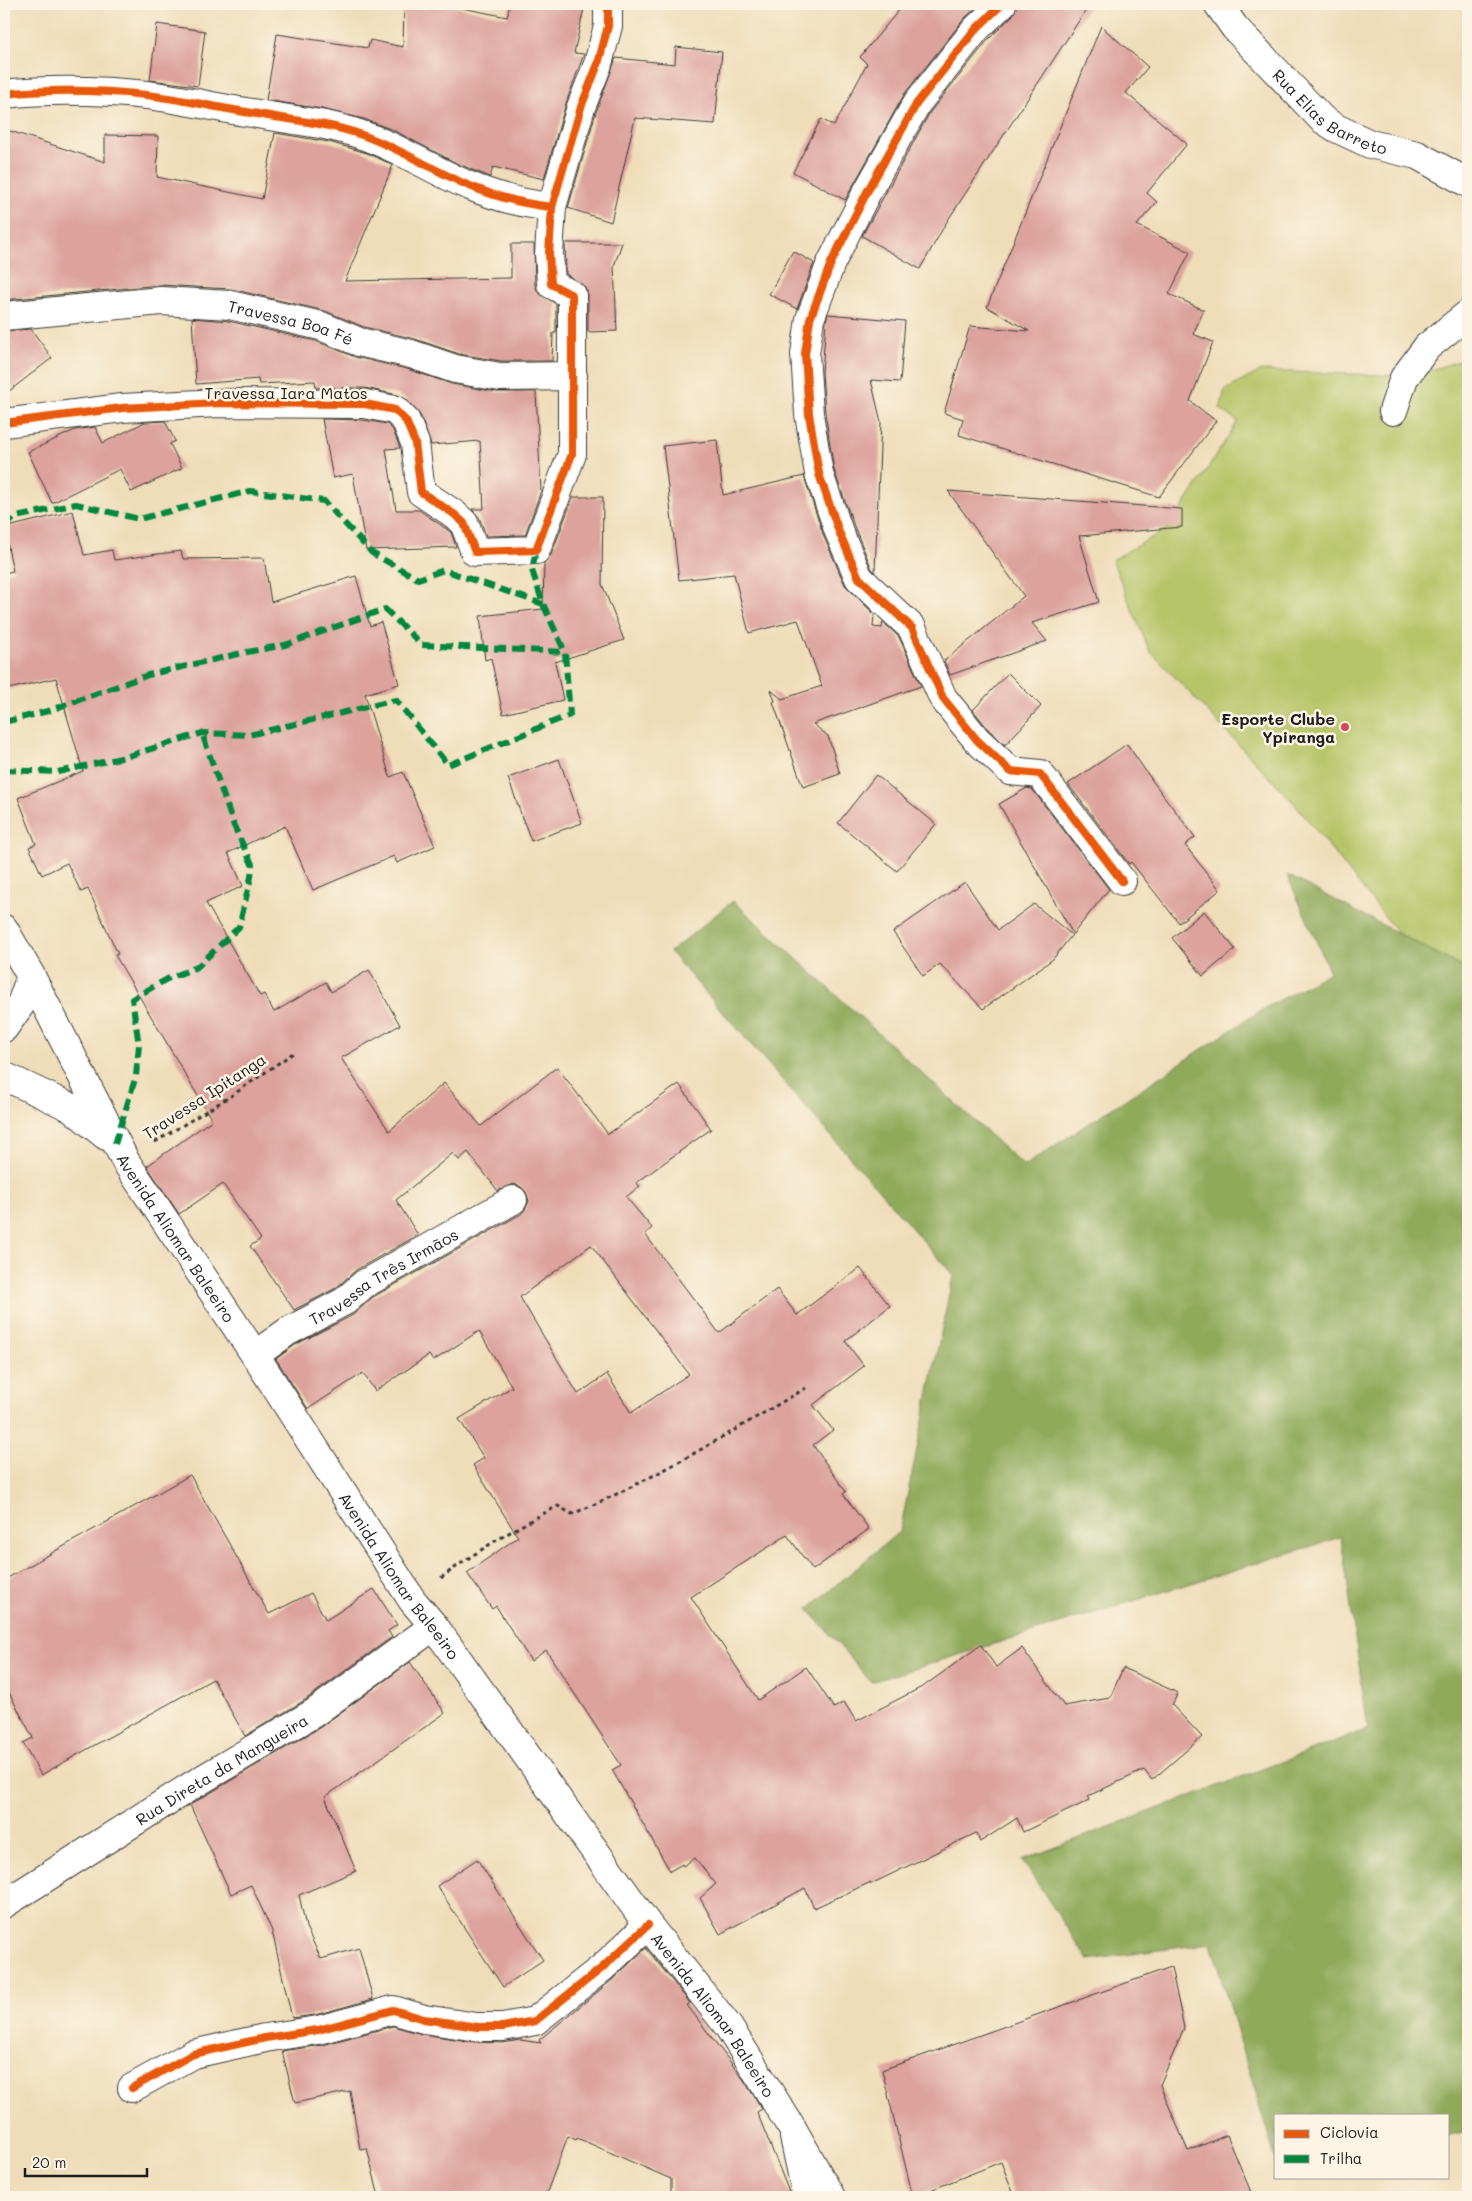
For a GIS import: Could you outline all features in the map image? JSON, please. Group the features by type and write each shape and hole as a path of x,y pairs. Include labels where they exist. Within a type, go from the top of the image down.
{"street":[{"path":"573,376 572,295 551,284 549,254 552,207 582,107 598,64 608,26 608,4"},
{"path":"1002,4 976,29 917,103 867,192 831,263 810,319 805,354 809,414 819,474 839,532 859,578 912,628 943,698 977,740 1010,771 1040,774 1122,880"},
{"name":"Rua Elías Barreto","path":"1218,4 1234,28 1322,119 1336,128 1370,144 1417,156 1468,183"},
{"path":"4,94 88,90 132,94 264,116 318,122 368,137 466,184 494,195 530,204 552,207"},
{"name":"Travessa Boa Fé","path":"4,316 161,301 230,304 321,326 359,342 411,354 455,369 500,377 573,376"},
{"path":"1393,411 1404,378 1427,347 1468,314"},
{"name":"Travessa Iara Matos","path":"4,423 122,408 219,403 366,404 395,410 406,421 415,443 422,492 464,523 475,552 536,550 572,454 573,376"},
{"name":"Avenida Aliomar Baleeiro","path":"4,929 31,976 121,1153 255,1355 412,1600 434,1626 648,1925 728,2026 792,2128 831,2197"},
{"path":"4,1028 21,1004 31,976"},
{"path":"4,1076 72,1108 121,1153"},
{"name":"Travessa Três Irmãos","path":"255,1355 287,1332 344,1300 364,1284 513,1200"},
{"name":"Rua Direta da Mangueira","path":"4,1904 196,1783 314,1713 434,1626"},
{"path":"132,2088 192,2054 265,2038 318,2030 393,2010 424,2019 477,2026 503,2027 535,2021 602,1968 648,1925"},
{"path":"792,2128 807,2197"}],"path":[{"path":"412,1600 474,1553 524,1523 558,1506 572,1514 609,1499 697,1453 806,1388"}],"green space":[{"name":"Esporte Clube Ypiranga","path":"1468,358 1468,1021 1296,805 1149,650 1112,560 1170,527 1238,421 1220,409 1225,390 1261,371 1412,376"},
{"path":"1287,875 1468,970 1468,2132 1450,2136 1450,2114 1274,2114 1274,2154 1211,1943 1088,1960 1022,1860 1368,1729 1341,1537 871,1682 808,1609 900,1531 953,1275 670,952 733,901 1024,1166 1260,1011 1330,972"}],"building":[{"path":"404,4 442,4 507,17 510,4 585,4 574,53 584,54 566,103 544,179 493,167 490,177 458,164 393,130 364,119 322,109 266,100 277,34 368,48 370,40 403,47"},
{"path":"904,4 980,4 964,19 905,93 845,200 793,172 821,119 834,126 867,64 860,57"},
{"path":"1017,4 1090,4 946,223 920,269 862,236 930,112 988,40 1013,15"},
{"path":"157,24 205,31 198,86 150,80"},
{"path":"1101,26 1148,67 1126,93 1187,144 1147,193 1157,202 1137,225 1190,252 1169,294 1204,310 1193,334 1213,342 1190,401 1216,421 1159,497 959,435 963,419 944,413 970,326 1029,331 987,307"},
{"path":"676,47 722,52 715,124 635,118 611,222 568,208 596,112 616,58 675,64"},
{"path":"4,129 105,162 105,135 158,136 157,177 262,199 275,133 329,142 367,153 393,165 345,281 511,278 511,244 534,244 535,285 538,292 556,304 556,333 553,333 552,361 501,361 459,354 415,339 364,327 325,311 231,289 160,285 4,300"},
{"path":"565,243 622,243 614,266 617,331 588,332 588,294 585,287 566,274"},
{"path":"793,251 814,263 797,309 769,294"},
{"path":"828,314 905,321 900,382 871,380 881,422 875,572 854,526 834,470 825,412 822,372"},
{"path":"192,318 228,321 316,341 355,357 407,369 452,384 497,392 536,392 541,491 525,535 486,536 479,517 472,509 484,509 480,441 431,445 420,415 406,399 398,395 365,388 316,388 315,381 259,384 258,379 196,384"},
{"path":"31,329 52,358 4,395 4,331"},
{"path":"322,419 363,420 387,424 393,430 400,448 386,449 396,510 419,510 451,532 456,547 366,550 353,474 333,478"},
{"path":"165,421 175,441 170,444 182,468 131,492 120,469 52,503 28,452 75,430 95,427 103,443 145,422"},
{"path":"717,440 723,495 804,476 824,537 845,585 874,614 873,627 882,628 883,622 899,637 921,686 813,724 828,736 840,774 803,787 773,702 775,701 771,690 782,699 822,686 798,620 749,633 734,574 679,580 663,446"},
{"path":"948,491 1182,509 1182,527 1079,536 1099,602 1032,623 1047,641 950,675 944,661 1024,596"},
{"path":"573,497 603,497 602,584 624,640 555,662 563,700 503,714 491,658 485,660 480,616 543,609 544,563 551,555"},
{"path":"73,511 84,555 112,550 114,560 181,551 183,559 264,558 271,602 356,576 370,626 381,622 399,684 365,694 390,777 403,772 435,846 397,863 394,856 313,890 285,826 228,853 243,886 206,903 260,996 264,994 274,1012 326,982 331,992 369,970 400,1025 341,1058 389,1131 444,1083 481,1126 557,1067 608,1134 679,1084 711,1129 636,1183 640,1186 626,1197 652,1228 645,1234 719,1333 777,1289 797,1315 860,1268 890,1306 845,1341 864,1366 813,1405 833,1430 813,1445 846,1492 843,1494 869,1529 813,1570 787,1535 691,1597 758,1700 806,1667 834,1708 844,1702 856,1721 924,1686 981,1645 996,1667 1022,1648 1064,1706 1110,1698 1123,1668 1178,1693 1172,1705 1202,1737 1152,1780 1144,1770 1088,1796 1090,1800 1023,1832 1017,1818 980,1842 976,1833 871,1884 871,1882 814,1908 805,1888 720,1934 700,1898 716,1884 695,1858 683,1866 682,1864 670,1871 612,1770 621,1765 546,1650 531,1661 496,1606 492,1609 467,1573 518,1537 473,1465 484,1458 459,1419 512,1387 479,1331 433,1361 429,1355 375,1391 363,1373 308,1409 276,1359 295,1345 353,1315 373,1297 521,1214 529,1201 526,1192 514,1184 498,1191 468,1152 459,1160 453,1153 396,1200 418,1235 356,1270 336,1288 294,1310 250,1246 261,1239 223,1184 179,1214 147,1166 212,1120 115,955 118,954 88,889 81,892 67,863 42,875 29,847 36,844 18,798 83,771 56,678 4,690 4,573 13,571 4,528","holes":["591,1245 689,1374 631,1413 607,1374 578,1394 520,1297"]},
{"path":"1008,673 1041,706 1005,745 988,729 973,710"},
{"path":"1127,744 1195,837 1185,845 1220,890 1179,923 1131,862 1129,864 1068,784"},
{"path":"559,759 582,823 531,841 508,778"},
{"path":"876,775 936,824 897,871 838,823"},
{"path":"1027,788 1032,789 1109,889 1073,934 999,804"},
{"path":"965,882 998,930 1034,904 1072,935 1053,959 983,1009 940,964 923,976 893,932"},
{"path":"1204,911 1235,949 1203,976 1172,938"},
{"path":"190,1475 269,1614 311,1593 326,1620 374,1589 397,1625 388,1631 392,1637 305,1700 245,1736 213,1679 41,1775 23,1743 33,1738 4,1683 4,1580"},
{"path":"410,1662 445,1713 325,1797 356,1871 299,1895 306,1927 321,1959 359,1948 373,1999 315,2015 292,2018 272,1931 251,1885 231,1894 190,1805 322,1726"},
{"path":"477,1859 543,1960 503,1987 437,1886"},
{"path":"646,1948 690,2003 687,2005 744,2080 762,2109 757,2112 791,2197 671,2197 671,2179 577,2138 576,2140 568,2136 545,2197 379,2197 367,2148 360,2149 350,2091 295,2103 282,2051 322,2045 393,2026 422,2034 475,2042 503,2043 520,2040 541,2043 539,2040 612,1980"},
{"path":"1171,1967 1184,2028 1160,2085 1188,2151 1227,2135 1253,2197 1015,2197 1001,2162 913,2197 882,2070"}],"marked path":[{"path":"4,526 16,517 76,504 139,519 250,491 324,501 372,553 418,579 444,570 543,604"},
{"path":"4,770 58,772 125,757 202,733 249,735 396,700 448,765 570,715 565,652 543,604 532,570 536,550"},
{"path":"4,722 48,711 148,675 285,645 385,609 422,645 565,652"},
{"path":"115,1144 136,1076 139,1045 132,999 167,979 197,967 239,927 251,877 252,864 234,826 202,733"}],"cycle path":[{"path":"4,423 122,408 219,403 365,404 395,410 406,421 415,443 421,492 464,523 475,552 536,550 572,454 572,295 551,284 549,254 552,207 581,107 598,64 608,26 608,4"},
{"path":"1002,4 976,29 917,103 867,192 831,263 810,319 805,354 809,414 819,474 839,532 859,578 912,628 943,698 977,740 1010,771 1040,774 1122,881"},
{"path":"4,94 76,91 147,95 333,127 373,139 452,178 486,192 519,202 552,207"},
{"path":"132,2088 193,2054 265,2038 318,2030 393,2010 424,2019 477,2027 503,2027 535,2021 602,1968 648,1925"}],"place":[{"name":"Esporte Clube Ypiranga","path":"1345,727"}]}
